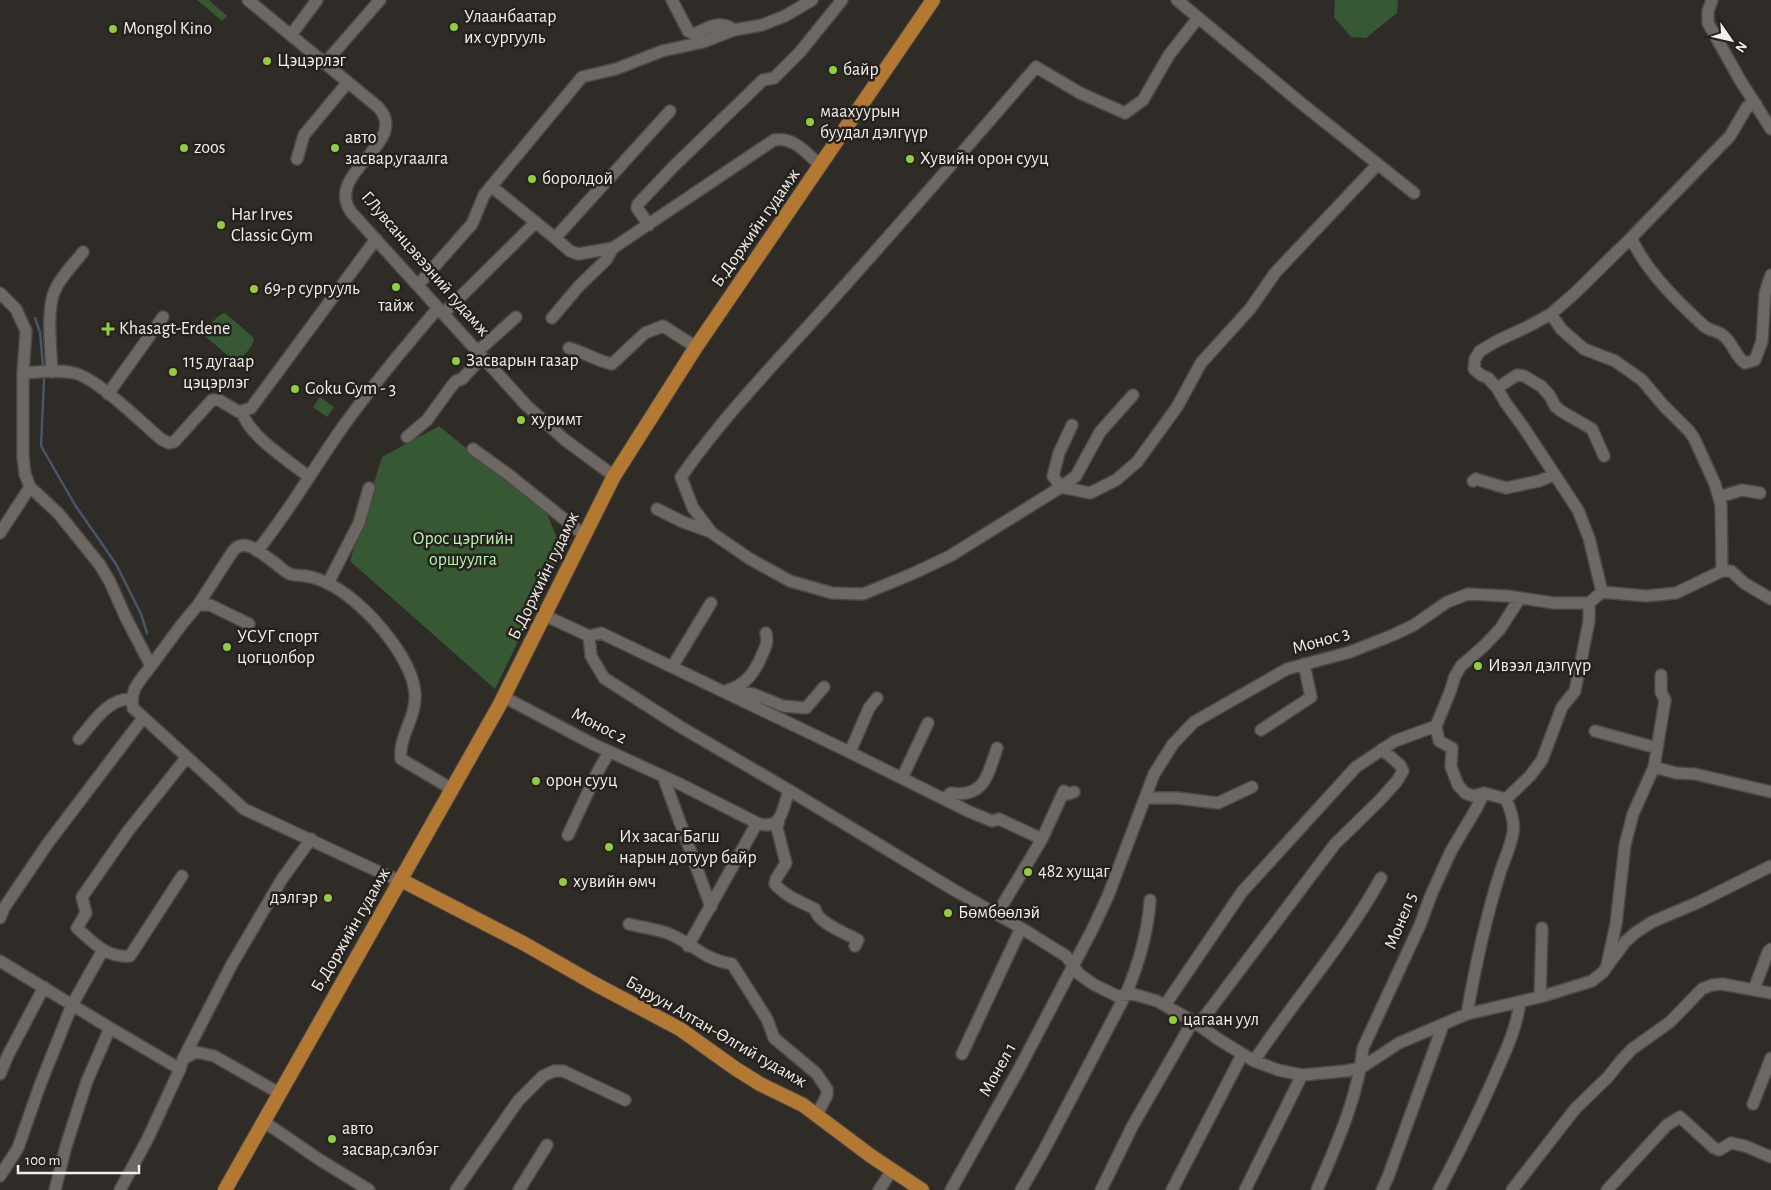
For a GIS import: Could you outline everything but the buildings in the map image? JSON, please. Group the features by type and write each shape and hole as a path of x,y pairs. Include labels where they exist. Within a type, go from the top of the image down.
{"main road":[{"name":"Б.Доржийн гудамж","path":"224,1190 504,697 546,616 614,476 696,347 933,0"},
{"name":"Баруун Алтан-Өлгий гудамж","path":"401,880 660,1017 692,1036 736,1069 817,1115 871,1156 922,1190"}],"street":[{"name":"Г.Лувсанцэвээний гудамж","path":"248,0 378,107 384,114 386,128 383,136 349,181 345,196 346,204 351,212 533,412 565,440 614,476"},
{"path":"291,35 317,0"},
{"path":"324,63 380,0"},
{"path":"672,0 688,31 694,34 720,24 727,25 734,30"},
{"path":"418,285 472,224 481,200 491,186 585,75 609,71 662,51 703,42 734,30 762,26 785,16 812,0"},
{"path":"649,225 637,208 638,204 674,166 763,80 776,77 800,52 842,0"},
{"path":"1177,0 1414,193"},
{"path":"1712,0 1708,11 1708,23 1736,74 1771,130"},
{"path":"712,533 693,508 681,477 700,449 917,206 1036,68 1080,93 1125,113 1143,100 1169,55 1198,18"},
{"path":"297,159 304,135 348,82"},
{"path":"1602,592 1589,538 1578,510 1497,388 1488,378 1481,376 1474,369 1475,359 1480,351 1496,341 1551,314 1575,293 1730,136 1747,107 1756,104"},
{"path":"555,238 670,111"},
{"path":"491,186 576,253 586,253 613,248 774,140 783,138 792,141 821,166"},
{"path":"1060,487 1090,493 1116,480 1137,462 1177,407 1201,363 1250,309 1275,273 1378,164"},
{"path":"258,551 284,516 342,428 383,374 441,311 536,222"},
{"path":"23,373 52,372 79,374 108,394 160,438 169,443 176,441 209,402 219,400 236,411 242,412 254,406 376,238"},
{"path":"1631,238 1657,277 1706,328 1720,333 1726,338 1733,346 1738,358 1745,363 1756,360 1762,342 1765,293 1771,275"},
{"path":"552,318 579,286 606,260 613,248"},
{"path":"52,372 50,310 53,293 57,285 84,252"},
{"path":"0,293 16,309 26,331 23,373 23,464 26,478 30,487 58,514 100,564 151,666"},
{"path":"1551,314 1561,329 1584,349 1615,361 1642,380 1664,406 1689,430 1715,484 1721,505 1722,571"},
{"path":"108,394 163,317"},
{"path":"407,437 427,420 456,381 462,380 480,355 516,318"},
{"path":"569,348 612,364 644,333 663,326 696,347"},
{"path":"1497,388 1517,375 1524,376 1541,386 1550,396 1555,406 1592,429 1604,456"},
{"path":"657,509 683,522 712,533 750,559 790,581 832,593 863,594 950,556 1076,476 1100,432 1133,394"},
{"path":"242,412 244,421 256,435 309,477"},
{"path":"1060,487 1054,476 1059,453 1072,425"},
{"path":"473,449 584,535"},
{"path":"1473,481 1476,478 1506,488 1539,481 1554,475"},
{"path":"0,533 30,487"},
{"path":"328,583 359,522 369,488"},
{"path":"1719,497 1742,490 1760,493"},
{"path":"401,880 390,877 244,809 133,708 132,691 198,605 236,548 245,545 258,551 291,574 307,576 328,583 368,613 394,642 412,678 415,692 415,709 400,751 401,759 452,789"},
{"path":"1506,799 1530,776 1542,760 1560,713 1575,691 1589,620 1589,603 1602,592 1646,596 1676,593 1722,571 1731,571 1744,583 1771,599"},
{"name":"Монос 3","path":"1073,965 1108,896 1154,774 1173,744 1194,722 1287,669 1350,652 1393,635 1414,625 1447,602 1468,594 1554,603 1589,603"},
{"path":"1506,799 1484,793 1473,796 1465,793 1458,785 1450,763 1452,748 1439,741 1436,726 1455,676 1461,666 1486,645 1500,629 1520,598"},
{"path":"672,667 711,603"},
{"path":"198,605 210,605 249,624"},
{"path":"546,616 589,636 601,633 672,667 728,690 970,812 992,821 999,819 1042,839"},
{"path":"728,690 747,680 756,670 768,642 766,633"},
{"path":"589,636 591,656 604,678 679,726 1066,956 1079,974 1108,992 1118,996 1126,994 1143,996 1196,1023 1254,1061 1278,1070 1302,1075 1361,1068 1399,1043 1467,1014 1540,997 1592,981 1603,972 1635,933 1652,922 1771,866"},
{"path":"1261,730 1311,697 1304,664"},
{"path":"1606,967 1616,924 1625,845 1633,814 1654,767 1665,700 1661,692 1661,675"},
{"path":"728,690 753,694 783,706 806,708 824,687"},
{"name":"Монос 2","path":"504,697 609,752 757,822"},
{"path":"850,752 869,708 877,698"},
{"path":"79,738 104,710 121,699 131,699"},
{"path":"0,918 4,908 48,843 143,718"},
{"path":"902,778 928,723"},
{"path":"1165,1006 1242,892 1356,767 1394,741 1436,726"},
{"path":"1595,732 1657,748"},
{"path":"945,799 951,793 962,795 979,788 986,780 997,748"},
{"path":"1101,1190 1133,1125 1196,1023 1335,844 1380,800 1397,780 1402,771 1400,765 1382,749"},
{"path":"568,835 609,752"},
{"path":"182,876 130,956 118,957 103,950 77,928 86,913 82,897 128,831 187,758"},
{"path":"1654,767 1676,773 1695,774 1771,792"},
{"path":"663,776 711,907"},
{"path":"1145,798 1177,798 1218,803 1252,787"},
{"path":"789,790 777,828 786,864 776,879 775,884 779,889 796,900 815,909 816,915 823,921 858,940 855,946"},
{"path":"997,914 1042,839 1064,791 1068,794 1074,792"},
{"name":"Монел 5","path":"1317,1190 1354,1095 1361,1068 1363,1048 1416,934 1447,859 1484,793"},
{"path":"1467,1014 1483,936 1499,876 1514,832 1512,816 1506,799"},
{"path":"688,946 757,822 766,826 779,819"},
{"path":"120,1190 148,1138 182,1064 232,964 282,879 311,839"},
{"path":"1254,1061 1276,1028 1348,932 1381,878"},
{"path":"1021,1190 1075,1093 1126,994 1136,969 1148,925 1150,900"},
{"path":"629,924 671,935 717,961 732,964 767,1019 774,1038 816,1073 827,1089 817,1115"},
{"path":"962,1054 1021,928"},
{"path":"1540,997 1542,928"},
{"path":"1754,989 1768,952 1771,949"},
{"path":"0,1176 18,1148 40,1085 72,1005 103,950"},
{"path":"0,961 110,1028 182,1064"},
{"name":"Монел 1","path":"951,1190 1019,1069 1073,965"},
{"path":"1512,1190 1575,1110 1608,1077 1632,1049 1670,1022 1702,989 1712,984 1722,984 1771,993"},
{"path":"0,1074 44,987"},
{"path":"1439,1190 1482,1105 1508,1046 1517,1021 1520,1002"},
{"path":"1382,1190 1443,1025"},
{"path":"55,1190 66,1146 87,1081 110,1028"},
{"path":"182,1064 196,1052 214,1056 279,1093"},
{"path":"1172,1190 1242,1054"},
{"path":"1753,1104 1771,1058"},
{"path":"456,1190 518,1101 544,1076 554,1071 563,1071 625,1100"},
{"path":"1245,1190 1302,1075"},
{"path":"1607,1190 1667,1125 1680,1117 1714,1148 1720,1150 1731,1144 1745,1146 1771,1157"},
{"path":"263,1121 320,1160 369,1190"},
{"path":"519,1190 547,1144"},
{"path":"879,1190 892,1170"}],"green space":[{"path":"197,0 209,0 227,16 222,21"},
{"path":"1335,0 1398,0 1397,13 1366,38 1351,37 1334,17"},
{"path":"225,313 254,338 247,352 234,361 205,336 212,322"},
{"path":"320,397 334,407 327,417 313,407"},
{"name":"Орос цэргийн оршуулга","path":"439,426 483,462 545,508 562,551 495,689 350,561 382,457"}],"waterway":[{"path":"35,318 40,332 43,366"},
{"path":"44,379 41,446 75,505 116,564 141,614 147,633"}],"place":[{"name":"Улаанбаатар их сургууль","path":"454,27"},
{"name":"Mongol Kino","path":"113,29"},
{"name":"Цэцэрлэг","path":"267,61"},
{"name":"байр","path":"833,70"},
{"name":"маахуурын буудал дэлгүүр","path":"810,122"},
{"name":"zoos","path":"184,148"},
{"name":"авто засвар,угаалга","path":"335,148"},
{"name":"Хувийн орон сууц","path":"910,159"},
{"name":"боролдой","path":"532,179"},
{"name":"Har Irves Classic Gym","path":"221,225"},
{"name":"тайж","path":"396,287"},
{"name":"69-р сургууль","path":"254,289"},
{"name":"Khasagt-Erdene","path":"108,329"},
{"name":"Засварын газар","path":"456,361"},
{"name":"115 дугаар цэцэрлэг","path":"173,372"},
{"name":"Goku Gym - 3","path":"295,389"},
{"name":"хуримт","path":"521,420"},
{"name":"УСУГ спорт цогцолбор","path":"227,647"},
{"name":"Ивээл дэлгүүр","path":"1478,666"},
{"name":"орон сууц","path":"536,781"},
{"name":"Их засаг Багш нарын дотуур байр","path":"609,847"},
{"name":"482 хущаг","path":"1028,872"},
{"name":"хувийн өмч","path":"563,882"},
{"name":"дэлгэр","path":"328,898"},
{"name":"Бөмбөөлэй","path":"948,913"},
{"name":"цагаан уул","path":"1173,1020"},
{"name":"авто засвар,сэлбэг","path":"332,1139"}]}
